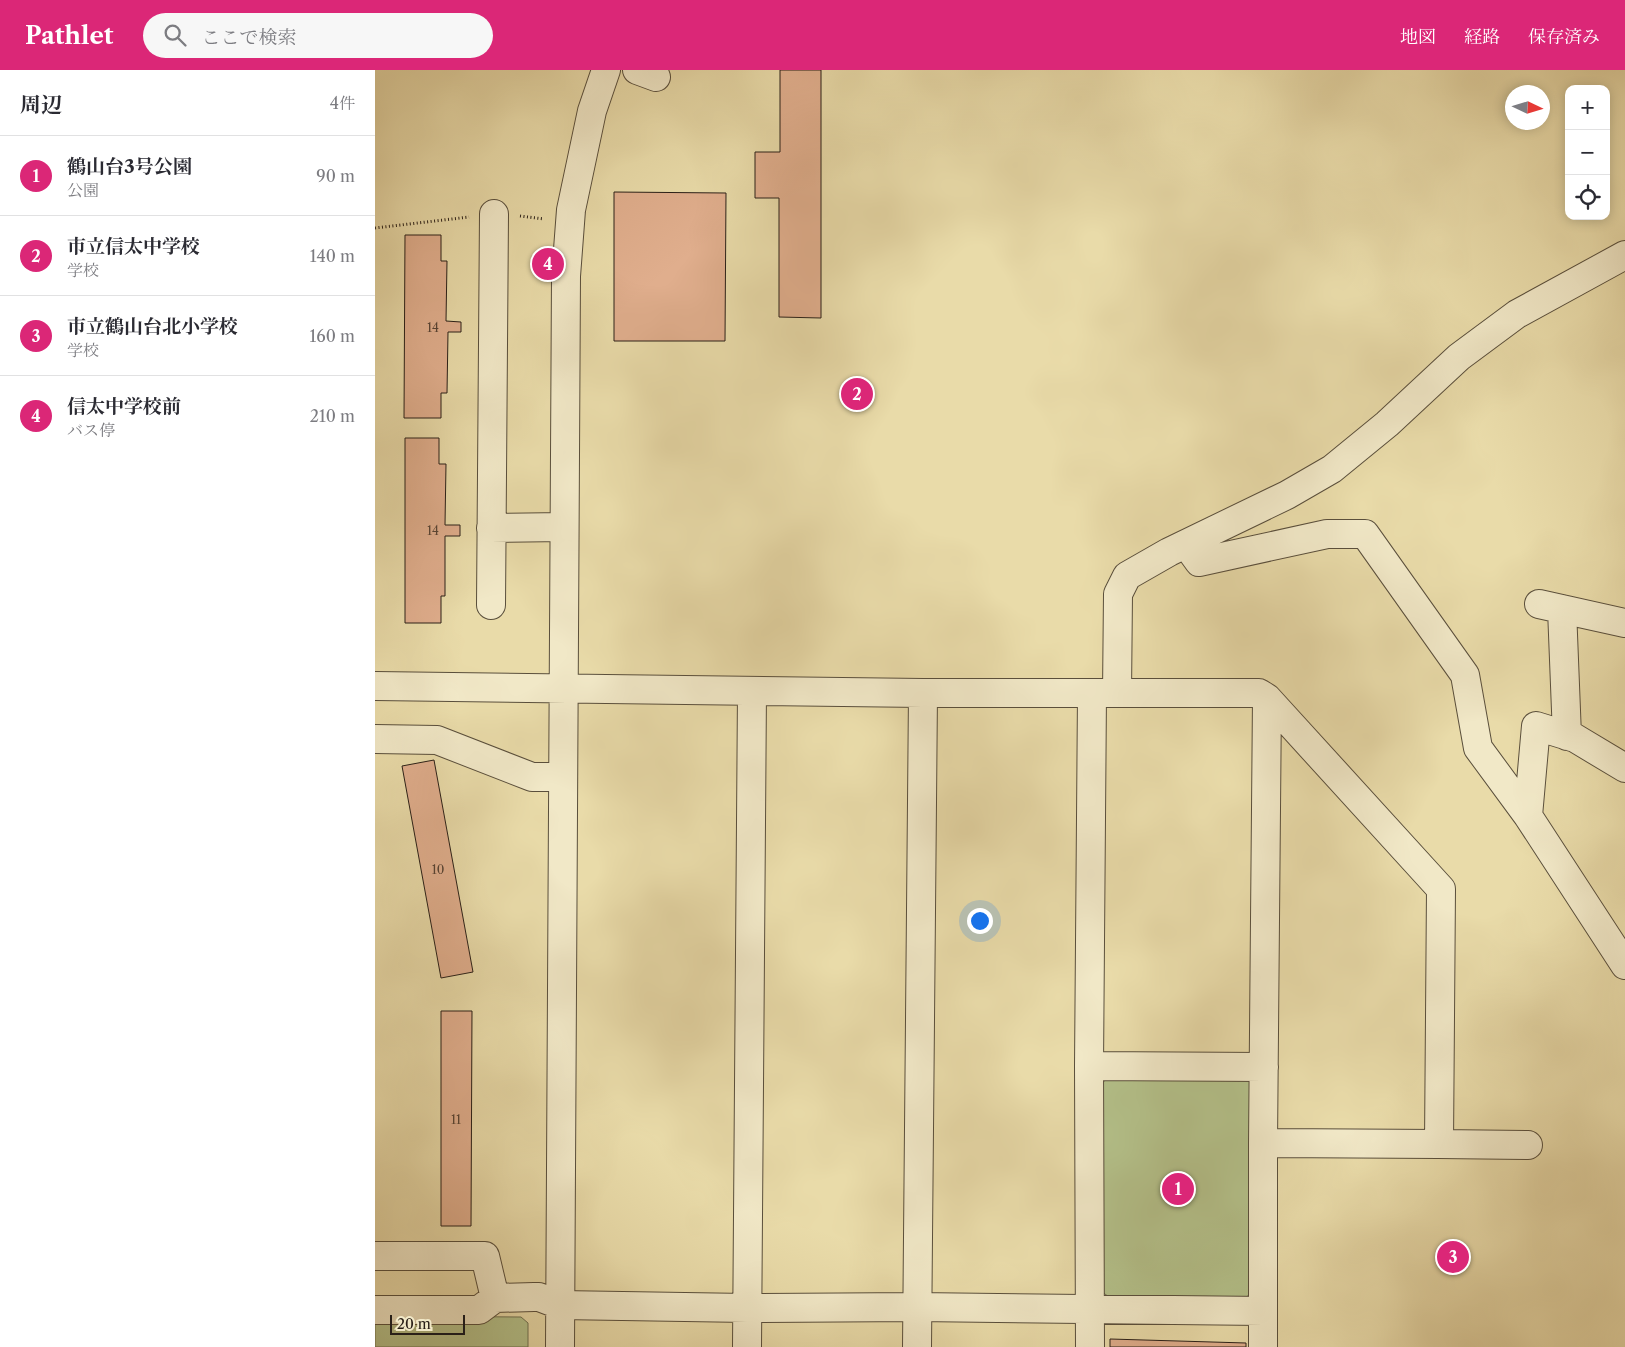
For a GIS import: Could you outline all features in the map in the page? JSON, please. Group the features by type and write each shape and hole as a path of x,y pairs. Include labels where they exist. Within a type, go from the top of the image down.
{"street":[{"path":"559,1347 566,276 571,210 593,111 605,70"},
{"path":"491,605 494,214"},
{"path":"1090,1347 1089,1066 1105,693 1119,594 1127,576 1186,544 1287,495 1331,469 1387,424 1459,357 1517,314 1625,255"},
{"path":"491,528 563,527"},
{"path":"1186,544 1199,562 1327,534 1365,534 1465,676 1478,748 1528,816 1625,966"},
{"path":"1567,736 1550,606 1625,623"},
{"path":"375,686 923,693 1259,693 1267,698 1441,889 1439,1144"},
{"path":"747,1347 752,691"},
{"path":"917,1347 923,693"},
{"path":"1263,1347 1267,698"},
{"path":"1528,816 1536,726 1575,738 1625,768"},
{"path":"375,739 437,740 532,777 563,777"},
{"path":"1089,1066 1264,1067"},
{"path":"1263,1143 1528,1145"},
{"path":"375,1256 485,1256 495,1298"},
{"path":"375,1310 479,1310 495,1298 539,1297 560,1305 1263,1311"}],"path":[{"path":"375,228 502,213 544,219"}],"green space":[{"path":"1114,1073 1241,1076 1255,1086 1253,1291 1241,1302 1113,1300 1101,1291 1102,1083"},
{"path":"375,1316 521,1317 528,1323 528,1347 375,1347"}],"building":[{"path":"780,70 821,70 821,318 779,317 779,198 755,198 755,152 780,152"},
{"path":"614,192 726,193 725,341 614,341"},
{"path":"405,235 441,235 441,261 447,261 446,321 461,322 461,332 448,332 447,393 441,393 441,418 404,418"},
{"path":"405,438 439,438 439,464 446,464 445,525 460,525 460,536 445,536 445,596 441,596 441,623 405,623"},
{"path":"434,760 473,972 441,978 402,766"},
{"path":"441,1011 472,1011 471,1226 441,1226"},
{"path":"1110,1339 1246,1343 1246,1347 1110,1347"}],"place":[{"name":"信太中学校前","path":"548,264"},
{"name":"市立信太中学校","path":"857,394"},
{"name":"鶴山台3号公園","path":"1178,1189"},
{"name":"市立鶴山台北小学校","path":"1453,1257"}]}
